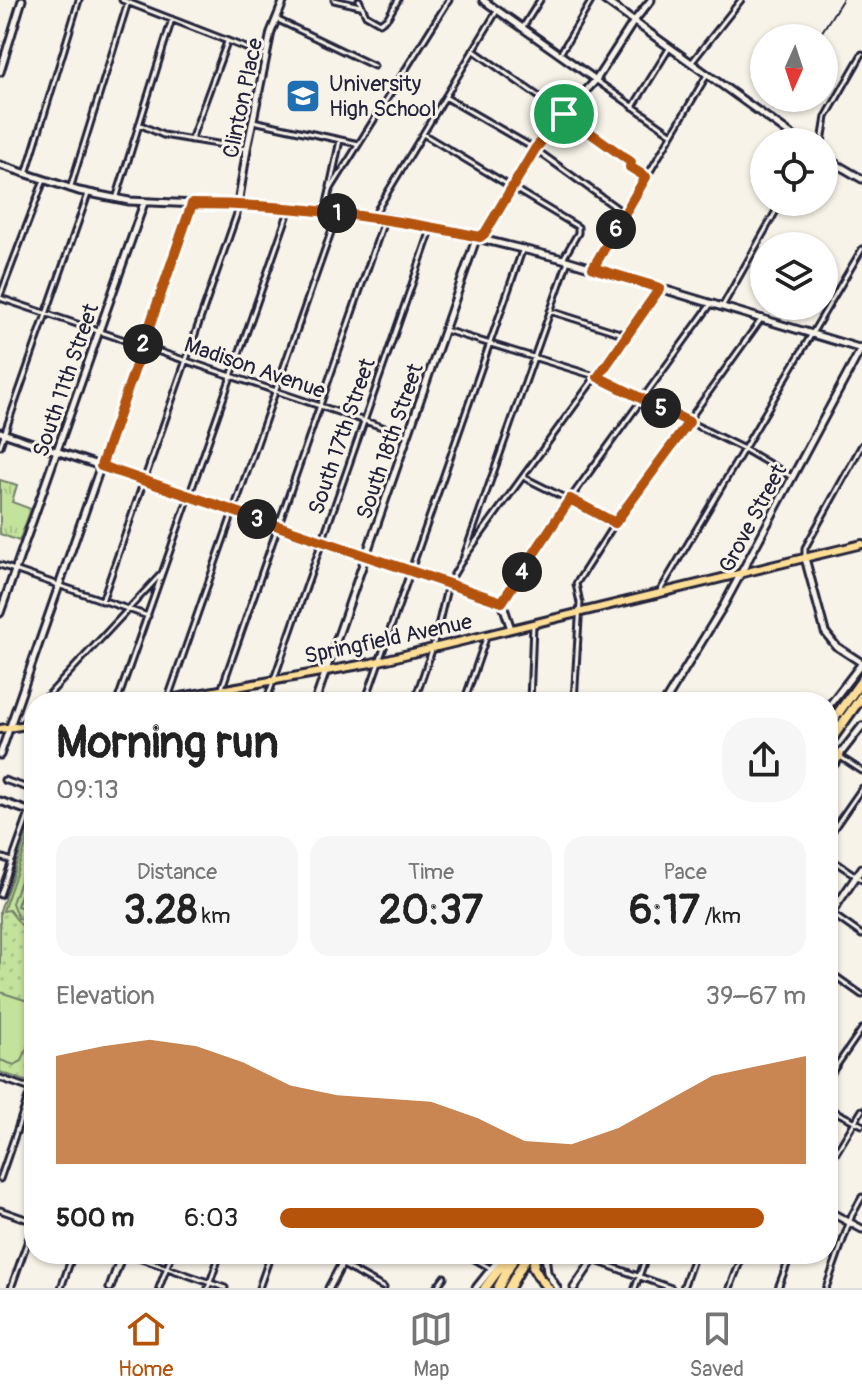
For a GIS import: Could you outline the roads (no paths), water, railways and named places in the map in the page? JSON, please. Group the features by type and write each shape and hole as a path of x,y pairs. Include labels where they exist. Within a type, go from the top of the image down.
{"highway":[{"path":"838,713 862,680"},
{"path":"838,730 862,696"},
{"path":"485,1288 503,1264"},
{"path":"498,1288 511,1264"},
{"path":"509,1288 522,1264"},
{"path":"534,1264 543,1282"}],"main road":[{"name":"Springfield Avenue","path":"211,692 379,661 862,544"},
{"path":"0,729 24,725"}],"street":[{"path":"0,72 22,0"},
{"path":"26,174 79,0"},
{"path":"122,0 266,55"},
{"path":"276,0 283,1"},
{"path":"334,0 360,6"},
{"path":"359,0 371,20 380,23 388,17 398,0"},
{"path":"330,190 449,0"},
{"path":"523,27 540,0"},
{"path":"560,54 592,0"},
{"path":"604,0 782,128"},
{"name":"South 18th Street","path":"319,692 475,242 485,233 535,149 596,80 651,0"},
{"path":"692,62 741,0"},
{"name":"Clinton Place","path":"238,204 266,55 283,1"},
{"path":"485,1 672,134"},
{"path":"70,189 128,2"},
{"path":"376,217 377,210 498,10"},
{"path":"116,199 172,19"},
{"path":"276,19 374,66"},
{"path":"191,140 228,41"},
{"path":"633,107 670,47"},
{"path":"473,50 631,162 630,167 646,177"},
{"path":"824,128 826,117 862,54"},
{"path":"593,268 708,73"},
{"path":"445,97 535,149 625,214"},
{"path":"253,121 359,144"},
{"path":"139,124 163,135 247,149"},
{"path":"423,134 578,227 463,559"},
{"path":"325,212 340,140"},
{"path":"0,165 70,189 116,199 144,203 290,208 385,218 432,227 523,248 750,315"},
{"path":"838,165 862,179"},
{"path":"0,297 44,180"},
{"path":"0,446 88,194"},
{"name":"South 11th Street","path":"0,612 144,203"},
{"path":"0,755 192,204"},
{"path":"102,601 239,212 238,204"},
{"path":"121,692 290,208"},
{"path":"170,692 337,213"},
{"path":"722,307 773,216"},
{"path":"221,690 385,218"},
{"name":"South 17th Street","path":"270,692 432,227"},
{"path":"368,692 523,248"},
{"path":"658,594 862,249"},
{"path":"417,692 448,584 463,559 660,288"},
{"name":"Madison Avenue","path":"0,297 408,435"},
{"path":"502,602 570,499 711,303"},
{"path":"550,311 627,336"},
{"path":"575,692 579,613 576,584 615,523 761,320"},
{"path":"769,320 862,348"},
{"path":"445,330 598,377 744,449 792,477"},
{"name":"Grove Street","path":"671,692 741,573 862,348"},
{"path":"2,433 502,602"},
{"path":"838,694 862,663 836,646 823,629 805,548 862,445"},
{"path":"524,477 615,523"},
{"path":"0,565 148,616"},
{"path":"51,692 163,572"},
{"path":"502,602 511,629"},
{"path":"530,692 533,624"},
{"path":"467,692 487,635"},
{"path":"20,726 24,721"},
{"path":"862,726 839,756 862,771"},
{"path":"4,780 24,787"},
{"path":"838,823 862,788"},
{"path":"0,801 24,809"},
{"path":"0,895 24,832"},
{"path":"0,857 12,861"},
{"path":"838,864 859,878"},
{"path":"838,906 859,878 862,868"},
{"path":"838,921 862,935"},
{"path":"838,978 862,995"},
{"path":"838,1064 862,1029"},
{"path":"0,1078 24,1087"},
{"path":"838,1149 862,1110"},
{"path":"838,1113 862,1125"},
{"path":"0,1179 24,1114"},
{"path":"838,1256 862,1197"},
{"path":"0,1210 24,1218"},
{"path":"838,1216 862,1229"},
{"path":"11,1288 24,1251"},
{"path":"61,1288 69,1264"},
{"path":"110,1288 121,1264"},
{"path":"155,1264 209,1286 225,1288"},
{"path":"159,1288 168,1264"},
{"path":"209,1286 217,1264"},
{"path":"259,1288 267,1264"},
{"path":"329,1288 341,1264 383,1288"},
{"path":"483,1264 493,1270"},
{"path":"476,1288 497,1264"},
{"path":"546,1264 547,1272 557,1288"},
{"path":"574,1288 590,1264"},
{"path":"613,1264 671,1288"},
{"path":"635,1288 643,1264"},
{"path":"683,1288 691,1264"},
{"path":"730,1288 739,1264"},
{"path":"778,1288 787,1264"},
{"path":"826,1288 835,1264"},
{"path":"436,1288 444,1277"}],"railway":[{"path":"827,24 842,0"}],"place":[{"name":"University High School","path":"303,96"}]}
